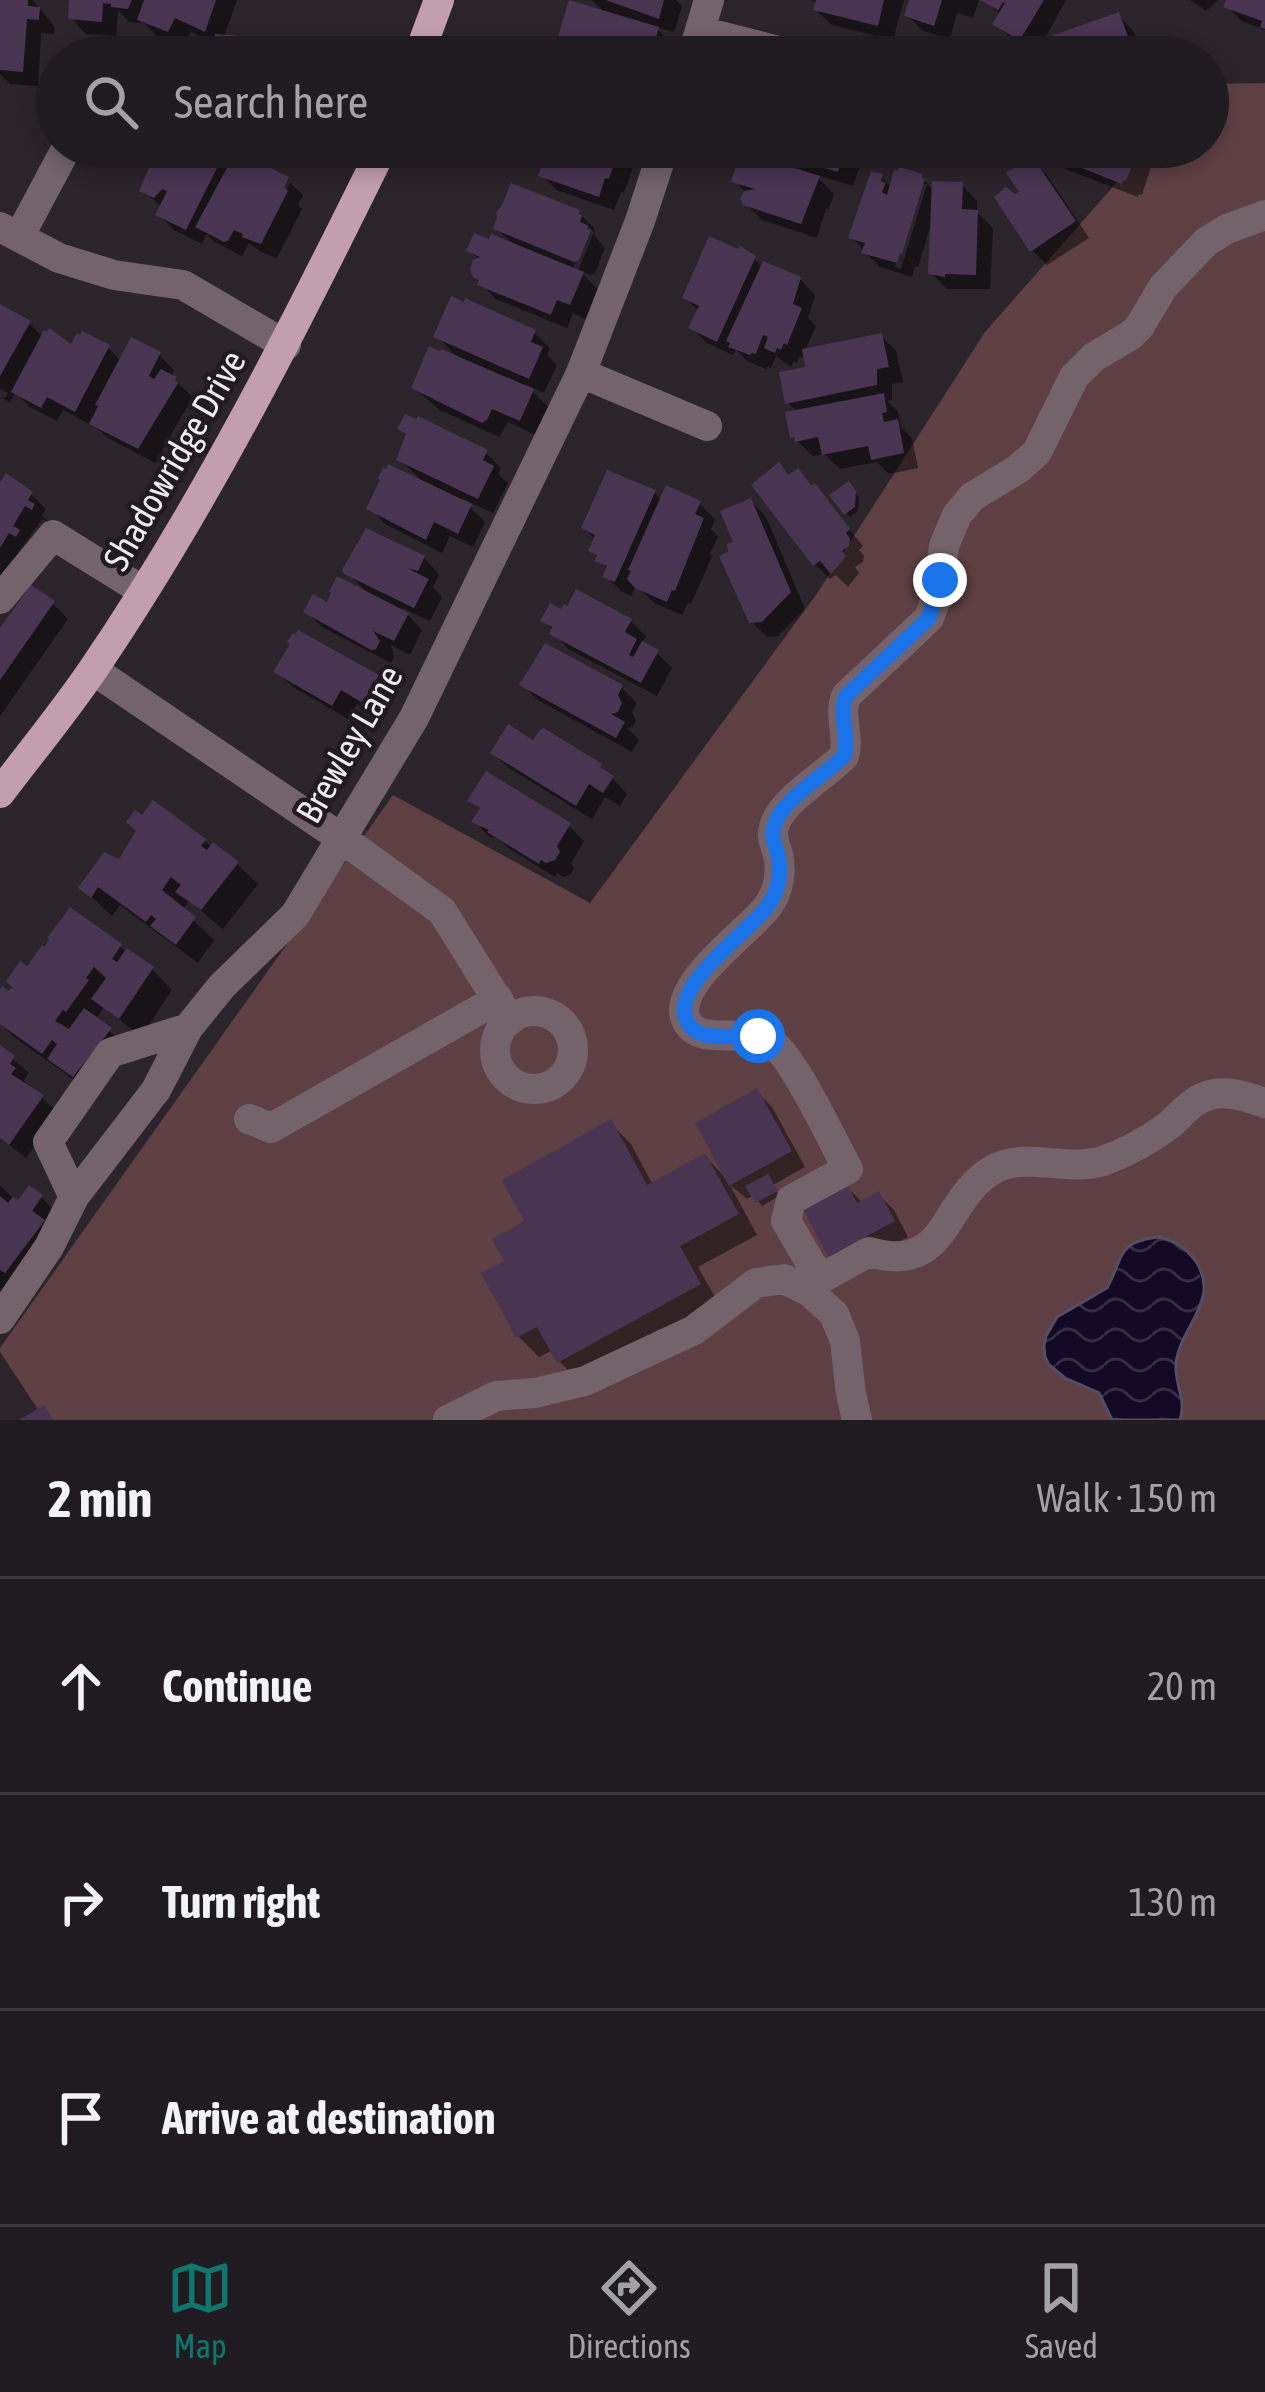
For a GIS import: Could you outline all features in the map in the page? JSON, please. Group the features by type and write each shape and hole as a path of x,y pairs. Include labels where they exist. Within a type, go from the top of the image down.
{"main road":[{"path":"426,36 439,0"},
{"name":"Shadowridge Drive","path":"0,793 93,670 200,502 286,345 373,168"}],"street":[{"path":"698,36 709,0"},
{"path":"53,168 9,232 59,258 114,275 183,285 286,345"},
{"name":"Brewley Lane","path":"0,1319 49,1246 74,1197 156,1090 188,1028 222,986 295,915 414,718 581,373 657,168"},
{"path":"1265,215 1227,229 1190,256 1163,287 1140,326 1074,377 1037,452 972,497 956,515 944,546 938,593 929,618 846,696 842,707 848,743 844,756 783,810 774,824 772,836 781,870 778,888 753,923 700,972 684,1009 686,1021 707,1036 758,1036 785,1054 848,1169 791,1200 786,1221 820,1280 869,1252 911,1256 926,1249 940,1236 969,1190 999,1166 1018,1161 1079,1166 1103,1160 1153,1136 1196,1100 1213,1093 1265,1103"},
{"path":"581,373 707,426"},
{"path":"0,599 53,535 143,591"},
{"path":"93,670 442,911 504,1010 271,1128 249,1119"},
{"path":"74,1197 48,1142 71,1107 110,1053 188,1028"},
{"path":"448,1420 496,1396 585,1381 694,1330 756,1283 784,1279 811,1292 834,1314 845,1341 857,1420"}],"shaded area":[{"path":"1265,83 1265,1420 45,1420 0,1348 393,795 590,903 818,592 985,332 1129,168 1229,168 1229,84"}],"water":[{"path":"1158,1237 1185,1249 1203,1277 1202,1302 1176,1363 1180,1420 1112,1420 1099,1393 1049,1365 1046,1336 1057,1317 1107,1288 1128,1247"}],"building":[{"path":"0,0 28,0 28,6 40,7 39,20 27,19 23,72 0,70"},
{"path":"69,0 132,0 128,9 103,3 102,22 68,19"},
{"path":"144,0 216,0 205,32 175,18 168,32 137,20"},
{"path":"569,0 659,27 656,36 558,36"},
{"path":"606,0 664,0 659,19"},
{"path":"816,0 884,0 878,26 813,10"},
{"path":"909,0 942,0 934,26 904,16"},
{"path":"980,0 1044,0 1022,36 1012,36 992,24 1005,3 998,10"},
{"path":"1226,0 1265,0 1265,29 1260,27 1262,21 1223,7"},
{"path":"1119,12 1128,36 1051,36"},
{"path":"149,168 217,168 186,230 155,215 167,191 162,189 154,198 139,191"},
{"path":"227,168 271,168 289,177 284,187 288,191 261,244 234,230 224,242 195,227"},
{"path":"541,168 613,168 599,197 538,176"},
{"path":"736,168 795,168 820,176 801,224 743,205 744,191 755,189 731,182"},
{"path":"902,168 925,179 897,263 861,253 865,243 848,238 871,171 883,174 882,192 887,195 894,170"},
{"path":"1014,168 1040,168 1076,221 1030,252 994,197 1006,187 1019,192 1006,173"},
{"path":"1082,168 1131,168 1122,184"},
{"path":"932,181 963,182 962,209 978,210 976,275 928,274"},
{"path":"511,183 580,210 580,222 591,230 579,260 493,229"},
{"path":"474,233 489,239 491,234 584,272 570,305 557,300 551,315 477,285 479,280 470,269 480,257 466,251"},
{"path":"709,236 756,256 717,342 688,328 699,306 682,298"},
{"path":"763,261 801,277 793,304 802,308 787,345 775,353 764,348 768,337 763,335 756,354 750,355 728,347 726,341"},
{"path":"451,296 536,330 531,342 543,347 529,379 433,337"},
{"path":"0,304 31,321 0,376"},
{"path":"49,328 71,344 82,331 110,345 75,412 47,397 41,408 11,392"},
{"path":"882,333 889,367 877,369 877,385 785,404 779,372 805,367 802,349"},
{"path":"131,337 161,352 149,376 154,379 161,369 177,377 178,383 138,449 89,424"},
{"path":"429,346 534,389 520,421 492,409 482,423 411,388"},
{"path":"884,393 884,422 898,419 904,453 871,460 868,446 822,455 818,437 795,442 790,438 785,412"},
{"path":"405,414 488,450 483,460 494,466 478,499 396,460 406,434 397,429"},
{"path":"779,462 788,475 798,468 811,485 815,483 850,529 846,533 849,546 842,551 846,556 831,574 820,561 813,566 751,485"},
{"path":"388,464 472,504 458,534 434,522 426,540 366,509"},
{"path":"607,470 656,490 615,582 602,577 607,566 594,561 597,555 588,551 595,535 581,528"},
{"path":"6,473 33,492 28,500 35,504 32,510 25,506 13,526 20,530 16,537 9,533 0,548 0,482"},
{"path":"849,481 856,491 855,507 844,515 829,495"},
{"path":"666,485 701,501 695,514 704,518 667,602 635,588 627,579"},
{"path":"751,498 791,592 762,622 749,623 719,556 733,542 720,511"},
{"path":"366,528 425,556 418,571 407,568 429,579 414,608 344,574"},
{"path":"337,576 409,613 394,641 373,631 380,641 371,650 303,612 313,594 327,602"},
{"path":"31,585 55,601 0,680 0,628"},
{"path":"576,589 632,619 625,632 637,639 629,655 633,657 642,641 659,650 641,683 549,634 552,627 540,621 550,603 561,609 567,606"},
{"path":"298,630 379,675 363,703 341,690 332,706 273,672"},
{"path":"545,643 623,685 618,695 622,703 611,714 625,722 616,738 519,685"},
{"path":"508,724 533,740 544,728 614,776 603,793 589,784 576,806 490,753"},
{"path":"486,771 571,823 557,846 560,852 555,860 539,864 471,822 480,808 467,801"},
{"path":"153,800 206,839 201,846 207,850 213,842 239,862 201,910 175,892 181,885 171,877 162,890 196,917 176,945 150,926 156,919 151,915 146,922 98,887 91,898 78,888 104,852 119,859 136,831 126,822 135,810 142,815"},
{"path":"70,907 122,944 112,959 117,962 127,948 154,967 119,1019 91,999 106,978 94,967 66,1012 55,1021 69,1029 84,1008 112,1028 73,1077 47,1059 57,1044 52,1040 42,1054 0,1024 0,989 14,989 6,981 20,961 27,966 44,947"},
{"path":"0,1045 15,1056 11,1074 44,1095 9,1145 0,1138"},
{"path":"757,1088 792,1151 729,1186 695,1123"},
{"path":"611,1119 647,1185 705,1153 739,1214 680,1246 701,1284 557,1363 537,1327 516,1338 481,1273 504,1261 492,1239 524,1221 502,1180"},
{"path":"768,1174 778,1191 755,1203 745,1186"},
{"path":"847,1183 857,1203 879,1191 895,1221 828,1257 802,1207"},
{"path":"29,1185 43,1195 32,1211 45,1220 5,1273 0,1270 0,1196 8,1203 13,1197 18,1200"},
{"path":"44,1405 54,1420 19,1420"}],"route":[{"path":"758,1036 707,1036 686,1021 684,1009 700,972 753,923 778,888 781,870 772,836 774,824 783,810 844,756 848,743 842,707 846,696 921,628 929,618 940,580"}]}
